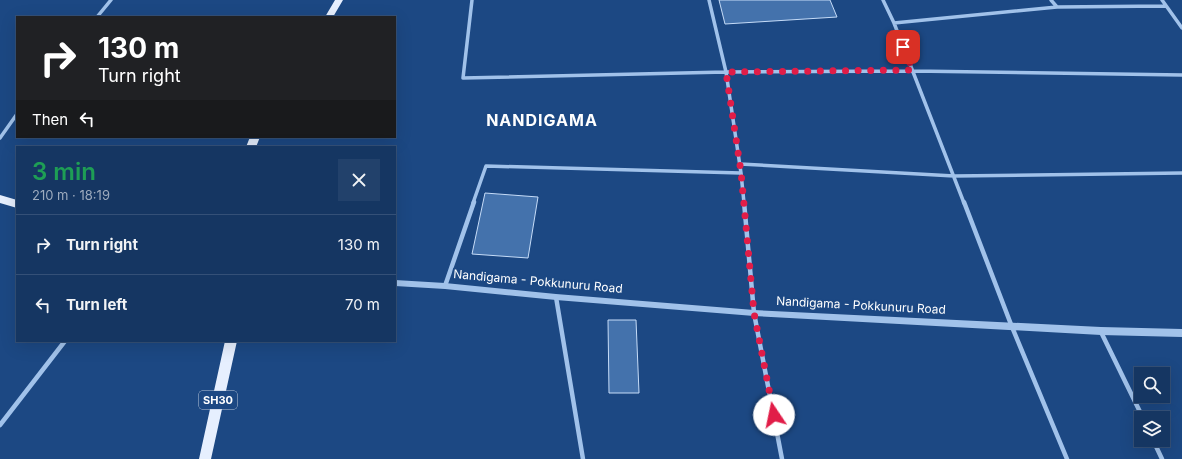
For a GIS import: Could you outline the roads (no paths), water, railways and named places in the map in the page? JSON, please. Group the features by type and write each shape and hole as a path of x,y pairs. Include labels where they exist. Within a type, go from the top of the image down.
{"main road":[{"path":"330,16 339,0"},
{"path":"0,199 16,204"},
{"name":"SH30","path":"205,459 231,342"}],"street":[{"path":"98,16 111,0"},
{"path":"472,0 463,78 726,72 913,70 1182,75"},
{"path":"709,0 726,72 741,172 754,313 782,459"},
{"path":"883,0 913,70 1012,327 1067,459"},
{"path":"1051,0 1057,7"},
{"path":"1162,0 1182,28"},
{"path":"894,23 1057,7 1166,6"},
{"path":"0,138 16,115"},
{"path":"740,164 954,176 1182,173"},
{"path":"445,286 486,166 741,172"},
{"name":"Nandigama - Pokkunuru Road","path":"396,283 754,313 954,322 1012,327 1101,331 1182,332"},
{"path":"556,297 583,459"},
{"path":"1101,331 1140,411"},
{"path":"0,424 64,342"},
{"path":"1156,447 1162,459"}],"district":[{"name":"NANDIGAMA","path":"542,120"}]}
